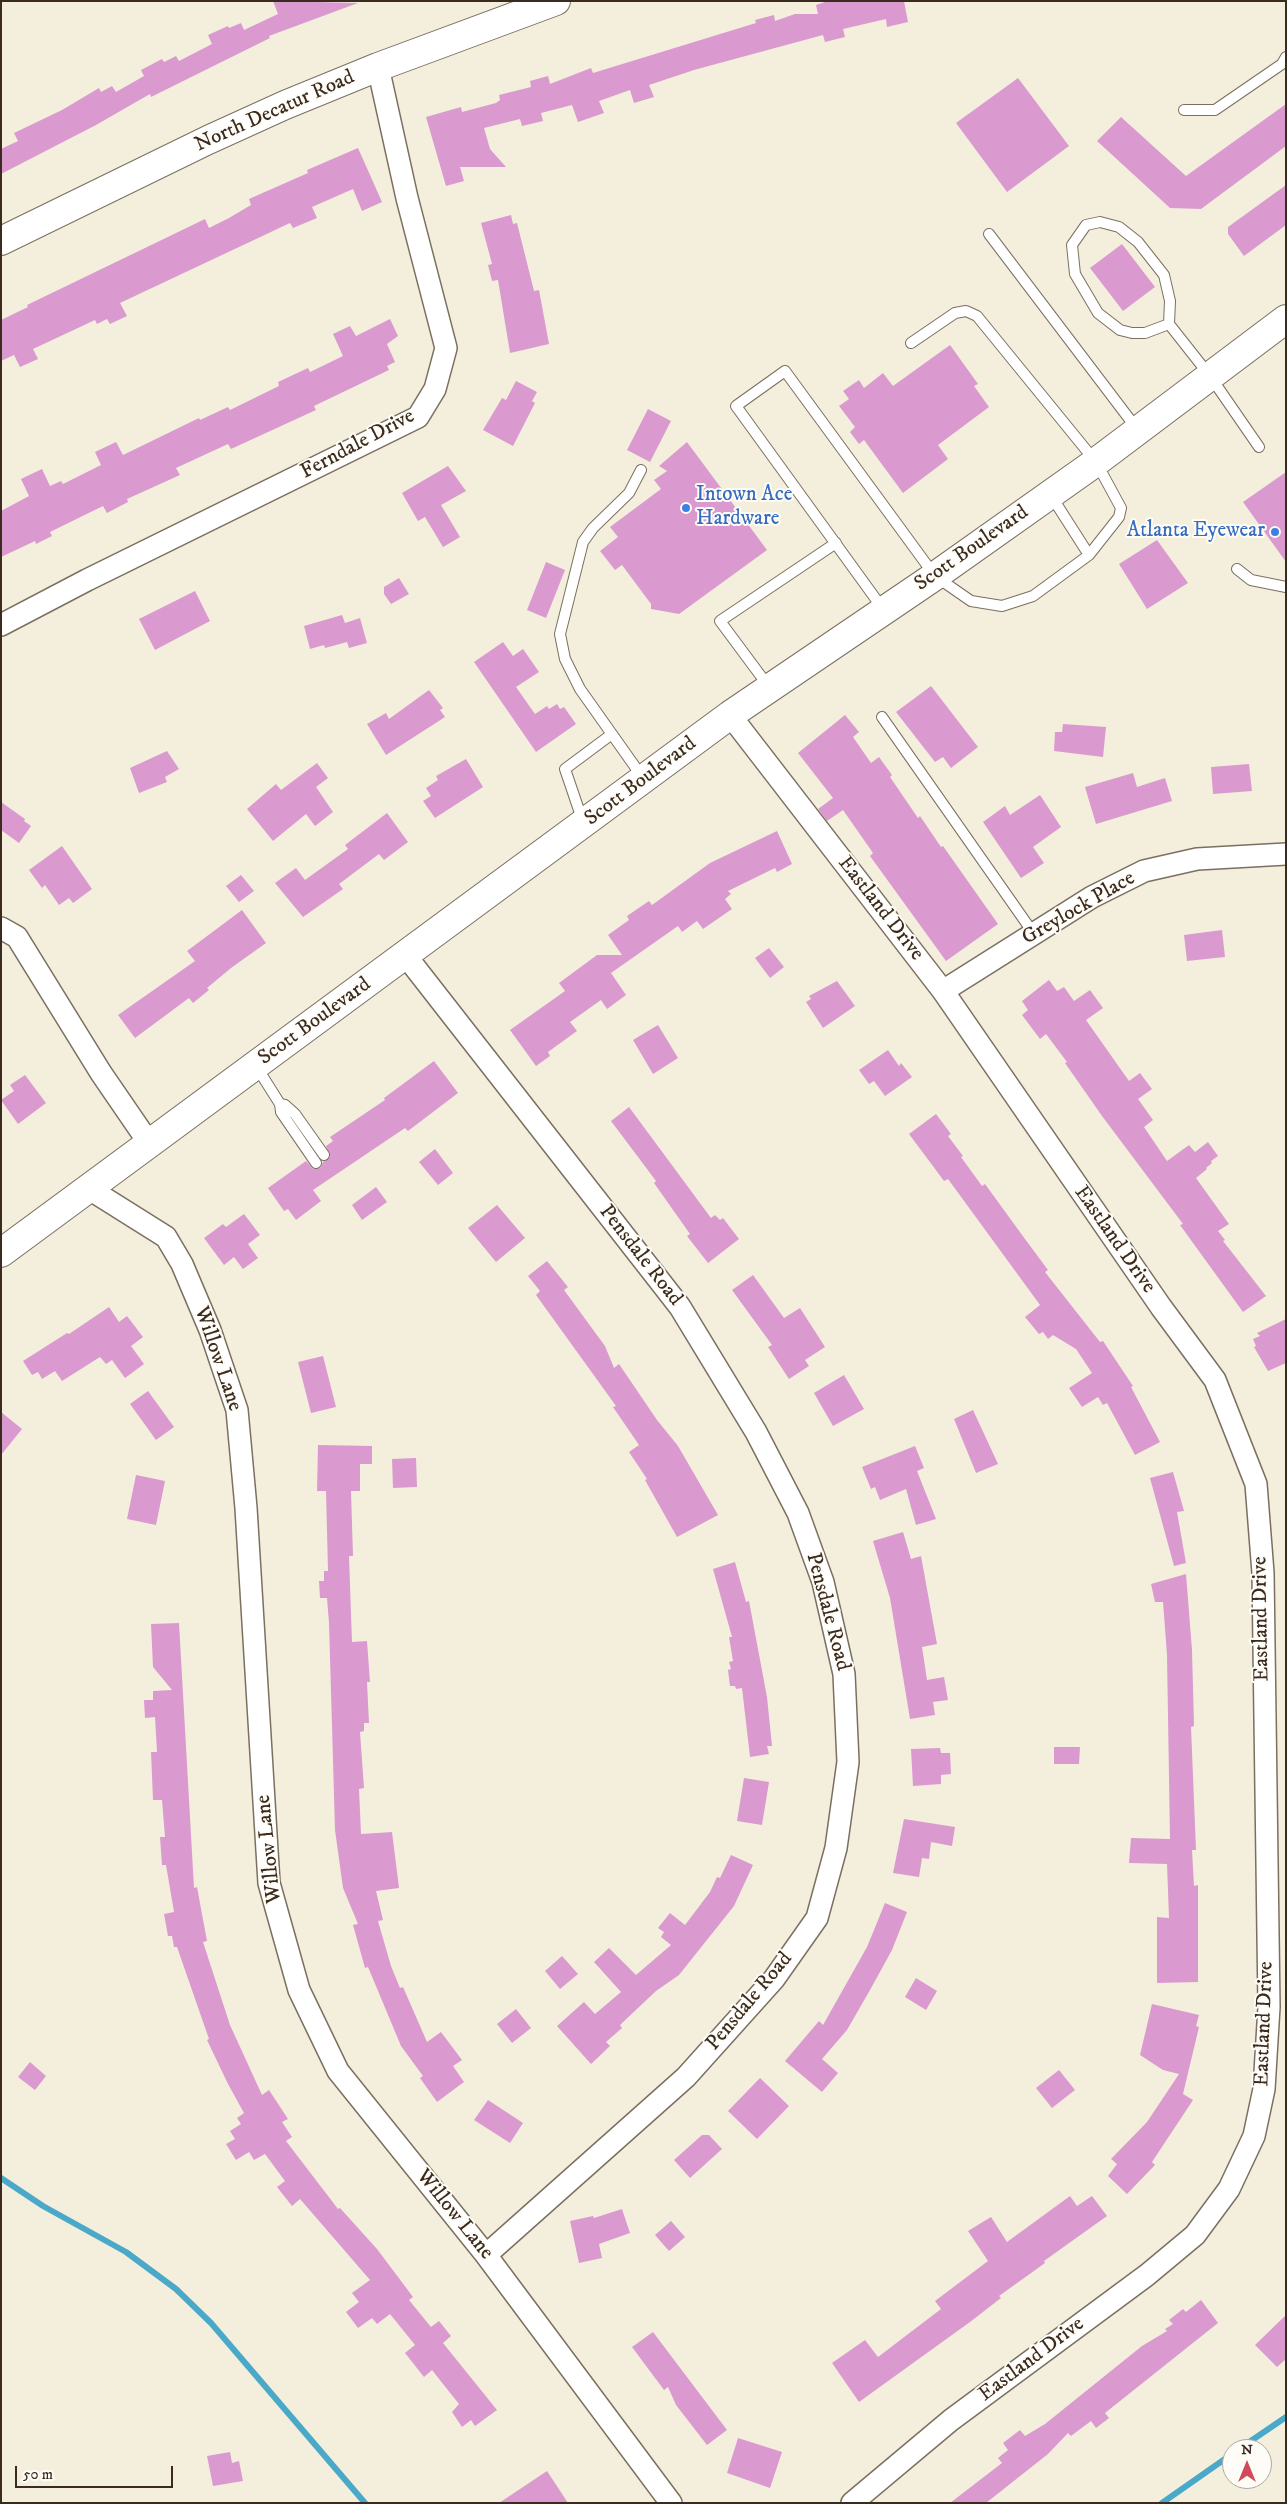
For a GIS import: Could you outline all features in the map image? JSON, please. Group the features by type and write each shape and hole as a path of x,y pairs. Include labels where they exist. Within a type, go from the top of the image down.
{"main road":[{"name":"North Decatur Road","path":"1,241 208,140 378,67 540,4"},
{"name":"Scott Boulevard","path":"1,1253 406,956 730,715 935,576 1096,462 1286,319"}],"street":[{"name":"Ferndale Drive","path":"1,625 87,580 418,417 435,389 446,348 407,198 378,67"},
{"name":"Eastland Drive","path":"730,715 943,991 1161,1308 1214,1380 1256,1484 1263,1573 1268,2016 1264,2089 1254,2136 1229,2189 1195,2235 1147,2275 951,2420 852,2503"},
{"name":"Greylock Place","path":"943,991 1092,897 1144,871 1197,859 1286,854"},
{"path":"1,928 17,937 101,1073 149,1143"},
{"name":"Pensdale Road","path":"406,956 685,1315 756,1432 798,1514 823,1582 844,1674 848,1762 836,1848 817,1918 774,1979 686,2077 486,2255"},
{"name":"Willow Lane","path":"88,1188 166,1237 182,1264 210,1330 237,1410 246,1508 269,1883 299,1990 338,2071 486,2255 671,2503"}],"lane":[{"path":"1184,110 1214,110 1282,64 1286,57"},
{"path":"1169,324 1145,333 1132,333 1120,330 1098,313 1075,274 1072,245 1086,225 1100,222 1120,227 1138,242 1164,276 1170,301 1169,324 1210,376 1259,446"},
{"path":"989,234 1138,430"},
{"path":"884,610 736,406 784,371 935,576 971,601 1002,606 1033,596 1089,555 1120,517 1121,508 1096,462 977,316 966,311 955,313 911,342"},
{"path":"641,470 629,493 593,528 583,542 560,634 565,659 580,689 644,780"},
{"path":"1050,494 1089,555"},
{"path":"770,688 720,622 836,542"},
{"path":"1237,569 1251,580 1286,587"},
{"path":"882,718 1034,934"},
{"path":"584,824 565,769 612,734"},
{"path":"256,1065 280,1104 280,1112 316,1163"},
{"path":"280,1104 285,1105 295,1114 324,1155"}],"building":[{"path":"273,1 358,3 269,36 270,38 151,97 150,94 96,125 1,174 1,149 18,141 14,133 62,110 99,88 101,92 112,86 116,92 144,76 141,70 162,59 164,62 176,56 179,61 212,44 208,35 228,26 229,28 241,23 244,30 278,14"},
{"path":"828,1 904,1 908,22 887,27 886,19 843,29 845,37 825,42 823,35 694,70 649,85 654,97 634,103 630,90 599,101 604,113 578,122 572,105 541,113 543,121 522,126 520,119 484,128 490,149 506,167 460,167 464,181 446,186 426,117 461,107 462,112 496,103 500,100 499,95 531,87 530,81 548,76 550,84 591,68 593,73 756,23 755,20 774,15 775,21 795,14 818,14 816,5"},
{"path":"1018,78 1069,146 1007,192 956,123"},
{"path":"1286,104 1286,146 1201,209 1170,208 1097,141 1121,117 1186,176"},
{"path":"358,148 382,202 362,211 353,189 312,207 317,218 293,228 290,223 120,303 127,316 110,324 107,319 97,324 95,320 33,349 38,359 20,367 14,355 1,361 1,320 28,307 27,305 205,219 209,228 251,205 249,199 308,173 307,170"},
{"path":"1286,185 1286,225 1244,256 1228,234 1228,227"},
{"path":"511,215 513,224 517,223 534,291 539,290 549,344 510,353 498,280 492,281 488,265 492,264 481,223"},
{"path":"1122,244 1155,287 1123,311 1090,268"},
{"path":"390,319 398,336 387,344 395,362 387,366 389,370 314,406 316,410 231,449 228,444 176,468 180,475 127,499 128,502 107,513 103,506 50,532 52,536 36,544 35,541 1,557 1,511 29,496 21,479 42,469 50,486 61,481 63,484 101,465 95,452 116,442 123,455 199,418 200,420 228,407 230,410 279,386 278,382 308,368 310,372 343,356 333,334 350,326 356,336"},
{"path":"950,345 978,384 974,386 989,407 938,445 948,459 903,493 864,440 859,444 850,432 855,427 839,406 849,399 843,391 859,380 864,388 883,373 893,386"},
{"path":"516,381 537,392 532,401 535,403 513,446 483,430 502,398 506,400"},
{"path":"648,409 671,421 650,462 627,450"},
{"name":"Intown Ace Hardware","path":"687,442 767,550 679,614 651,609 651,604 622,565 615,570 600,551 618,537 610,527 661,489 654,480 667,471 659,466"},
{"path":"448,466 466,491 441,505 460,537 443,547 425,517 418,521 402,493"},
{"name":"Atlanta Eyewear","path":"1286,472 1286,562 1243,502"},
{"path":"1157,540 1188,583 1147,609 1119,564"},
{"path":"546,562 565,570 546,618 527,610"},
{"path":"399,578 409,594 391,604 384,594 384,587"},
{"path":"195,591 210,621 155,650 139,619"},
{"path":"342,615 345,623 360,618 367,643 349,648 347,642 325,648 324,645 310,649 304,626"},
{"path":"503,642 513,656 523,649 539,672 516,687 535,714 547,706 549,709 557,704 560,709 564,707 576,724 536,752 474,662"},
{"path":"931,686 978,747 951,768 943,757 935,762 896,712"},
{"path":"429,690 443,708 440,710 445,717 386,755 367,724 386,713 389,719"},
{"path":"845,715 859,732 853,737 871,763 879,757 892,775 890,777 918,818 920,816 941,847 943,846 998,924 946,961 870,856 873,853 843,810 827,821 818,809 833,798 798,753"},
{"path":"1063,724 1106,727 1103,757 1054,751 1055,732 1062,732"},
{"path":"167,751 179,769 165,777 167,782 139,793 130,768"},
{"path":"466,759 483,787 435,818 423,801 431,796 426,788 438,780 436,776"},
{"path":"317,763 328,778 316,787 333,812 315,826 306,814 273,841 247,809 276,784 281,790"},
{"path":"1249,764 1252,791 1213,794 1211,767"},
{"path":"1133,773 1137,787 1165,778 1172,801 1096,824 1085,787"},
{"path":"1040,795 1061,827 1033,847 1044,863 1021,878 983,822 1005,806 1010,815"},
{"path":"1,802 25,819 24,821 31,826 19,843 1,830"},
{"path":"387,813 408,842 384,860 379,854 339,884 343,889 303,917 275,883 296,868 305,880 348,849 345,845"},
{"path":"777,831 792,864 777,872 775,868 728,891 731,894 725,899 732,909 703,929 697,921 682,932 678,926 611,973 626,995 607,1009 601,1000 570,1022 577,1031 548,1052 550,1056 536,1066 510,1030 565,991 559,983 597,955 622,955 608,935 629,920 627,916 649,901 652,905 710,863"},
{"path":"62,846 92,889 73,903 69,898 59,905 45,885 42,888 29,870"},
{"path":"241,875 254,891 239,902 226,886"},
{"path":"242,910 266,943 231,968 207,988 209,990 193,1003 189,998 135,1038 118,1015 195,961 187,951"},
{"path":"1222,930 1225,957 1187,961 1184,935"},
{"path":"769,948 784,967 770,978 755,958"},
{"path":"1049,980 1057,991 1064,987 1074,1001 1090,990 1103,1008 1086,1020 1129,1081 1140,1073 1152,1089 1138,1099 1153,1120 1144,1127 1167,1161 1189,1145 1195,1152 1208,1142 1218,1156 1196,1178 1229,1224 1218,1231 1225,1240 1223,1241 1266,1296 1243,1312 1180,1225 1183,1224 1102,1116 1065,1063 1067,1062 1046,1034 1040,1039 1022,1015 1028,1010 1022,1001"},
{"path":"837,981 855,1006 823,1028 806,1002 811,999 809,996"},
{"path":"658,1025 678,1058 653,1074 633,1040"},
{"path":"888,1050 899,1066 901,1063 912,1077 885,1096 874,1081 869,1084 859,1070"},
{"path":"434,1061 458,1093 408,1131 405,1128 313,1190 321,1201 296,1220 288,1209 284,1211 268,1188 306,1161 313,1169 320,1168 323,1162 330,1157 326,1146 333,1141 330,1137 385,1100 384,1098"},
{"path":"25,1075 46,1103 18,1124 1,1100 14,1091 10,1085"},
{"path":"629,1107 711,1218 715,1215 720,1220 723,1218 739,1239 708,1263 687,1236 690,1234 654,1183 656,1181 611,1121"},
{"path":"936,1114 951,1134 948,1136 963,1156 961,1157 982,1186 985,1184 1048,1270 1045,1272 1100,1342 1103,1341 1133,1386 1131,1387 1160,1442 1135,1455 1107,1403 1103,1405 1098,1397 1082,1407 1069,1388 1092,1373 1076,1349 1053,1335 1048,1339 1043,1332 1039,1334 1025,1317 1040,1305 948,1179 944,1181 909,1134"},
{"path":"435,1149 453,1173 438,1185 419,1162"},
{"path":"376,1187 387,1202 362,1220 352,1205"},
{"path":"497,1205 525,1238 496,1262 468,1228"},
{"path":"244,1214 260,1235 248,1244 258,1258 243,1269 234,1257 224,1265 204,1238 223,1224 226,1227"},
{"path":"547,1261 568,1287 564,1290 605,1346 614,1368 619,1364 657,1420 678,1446 718,1515 677,1537 645,1480 647,1479 629,1452 639,1445 613,1407 616,1406 536,1295 540,1291 528,1276"},
{"path":"753,1275 784,1318 800,1308 825,1347 805,1360 809,1366 789,1379 768,1347 772,1345 732,1290"},
{"path":"109,1307 119,1322 127,1316 143,1337 131,1346 144,1364 125,1378 112,1360 106,1364 100,1357 62,1381 55,1371 42,1379 38,1372 32,1375 23,1361 67,1333 69,1334"},
{"path":"1286,1319 1286,1363 1268,1371 1254,1347 1256,1346 1253,1339 1260,1336 1257,1333"},
{"path":"323,1356 336,1407 311,1413 298,1362"},
{"path":"844,1375 864,1409 833,1426 814,1393"},
{"path":"148,1391 174,1427 156,1440 130,1404"},
{"path":"973,1410 998,1464 976,1473 954,1419"},
{"path":"1,1412 22,1429 1,1455"},
{"path":"318,1445 372,1446 372,1464 360,1464 360,1491 351,1491 353,1556 349,1556 352,1642 367,1641 370,1682 367,1682 369,1723 364,1723 364,1731 360,1732 364,1788 359,1789 361,1834 392,1832 399,1888 376,1891 383,1920 378,1921 391,1966 400,1988 403,1987 427,2042 441,2032 462,2060 453,2066 464,2082 437,2102 420,2078 423,2076 401,2046 368,1967 365,1968 353,1925 358,1924 343,1888 335,1830 329,1623 327,1598 320,1598 319,1581 324,1581 324,1571 328,1571 326,1491 317,1491"},
{"path":"915,1446 924,1468 917,1471 936,1519 916,1525 906,1489 880,1500 875,1487 871,1489 862,1467"},
{"path":"416,1458 417,1487 393,1488 392,1459"},
{"path":"1173,1472 1184,1511 1177,1512 1186,1563 1174,1566 1150,1478"},
{"path":"136,1475 165,1481 156,1525 127,1519"},
{"path":"903,1532 911,1559 921,1556 937,1644 922,1647 927,1680 944,1677 948,1700 933,1702 935,1715 910,1719 890,1598 873,1541"},
{"path":"735,1562 746,1602 749,1601 767,1697 772,1746 767,1746 769,1754 750,1757 742,1688 736,1689 735,1686 730,1686 728,1670 731,1669 729,1662 733,1661 729,1637 732,1637 713,1569"},
{"path":"1186,1574 1192,1650 1194,1726 1191,1727 1196,1850 1192,1850 1194,1886 1198,1885 1198,1982 1157,1983 1157,1917 1169,1918 1167,1864 1129,1863 1131,1838 1170,1839 1167,1655 1163,1602 1155,1602 1151,1584"},
{"path":"179,1623 194,1888 197,1887 207,1941 203,1942 230,2025 262,2095 269,2090 288,2119 282,2122 292,2137 286,2141 338,2209 340,2208 377,2249 413,2297 409,2300 431,2327 439,2321 451,2336 443,2343 497,2410 475,2426 471,2420 462,2427 452,2412 459,2404 432,2370 424,2377 405,2353 415,2345 390,2314 377,2324 372,2318 358,2328 346,2312 359,2302 352,2293 370,2280 300,2199 292,2206 277,2187 285,2181 265,2154 254,2160 249,2152 236,2160 226,2144 235,2139 230,2131 241,2124 237,2118 244,2113 207,2040 209,2039 177,1947 174,1947 172,1936 168,1936 164,1914 174,1912 166,1865 162,1865 160,1837 165,1837 162,1800 153,1800 151,1752 157,1752 155,1717 145,1718 144,1700 153,1700 153,1691 172,1690 153,1667 151,1624"},
{"path":"1054,1747 1080,1747 1079,1764 1054,1764"},
{"path":"940,1748 941,1753 950,1753 951,1774 941,1775 941,1784 913,1786 911,1749"},
{"path":"744,1778 769,1782 762,1825 737,1821"},
{"path":"904,1819 955,1827 952,1846 931,1842 929,1859 922,1858 919,1877 893,1873"},
{"path":"731,1855 753,1865 734,1906 679,1975 656,1991 620,2025 622,2028 606,2042 610,2046 591,2064 557,2026 584,2002 595,2014 621,1992 594,1962 609,1948 636,1975 671,1945 661,1937 664,1932 658,1928 670,1913 685,1925 710,1892 717,1877 720,1878"},
{"path":"885,1903 907,1912 892,1950 847,2030 822,2059 838,2073 822,2092 785,2061 819,2021 823,2025 867,1947"},
{"path":"562,1956 578,1974 560,1989 545,1971"},
{"path":"916,1978 937,1991 926,2010 905,1997"},
{"path":"1152,2004 1199,2015 1196,2026 1199,2027 1183,2094 1193,2100 1152,2162 1155,2165 1127,2194 1108,2176 1117,2164 1111,2159 1147,2122 1179,2074 1163,2070 1140,2055"},
{"path":"516,2009 531,2028 512,2043 497,2024"},
{"path":"30,2062 46,2076 35,2090 18,2077"},
{"path":"1059,2070 1075,2090 1052,2108 1036,2088"},
{"path":"760,2078 789,2106 757,2139 728,2111"},
{"path":"488,2100 523,2123 510,2143 474,2120"},
{"path":"702,2135 709,2135 722,2149 690,2178 674,2160"},
{"path":"1070,2196 1077,2206 1092,2196 1107,2216 1044,2261 1045,2263 999,2296 1001,2298 970,2322 859,2402 832,2363 865,2340 878,2357 941,2309 935,2301 988,2261 968,2231 991,2217 1007,2242"},
{"path":"622,2209 630,2233 599,2244 602,2258 579,2263 570,2221 593,2216 594,2218"},
{"path":"671,2221 685,2237 669,2251 655,2235"},
{"path":"1201,2300 1218,2323 1105,2413 1109,2418 1096,2428 1091,2421 1071,2436 1068,2433 1048,2454 986,2503 950,2503 1002,2463 998,2458 1008,2450 1003,2443 1020,2430 1025,2436 1045,2424 1142,2346 1167,2331 1165,2329 1173,2324 1169,2320 1183,2309 1186,2312"},
{"path":"1286,2315 1286,2359 1277,2367 1255,2345"},
{"path":"653,2332 727,2430 707,2445 676,2405 668,2387 664,2390 632,2347"},
{"path":"738,2438 782,2452 770,2488 727,2473"},
{"path":"230,2452 232,2463 239,2461 243,2481 213,2486 207,2456"},
{"path":"547,2471 568,2503 499,2503"}],"waterway":[{"path":"1,2178 43,2206 126,2252 176,2289 211,2323 365,2503"},
{"path":"1254,2439 1286,2417"},
{"path":"1162,2503 1222,2461"}],"place":[{"name":"Intown Ace Hardware","path":"686,508"},
{"name":"Atlanta Eyewear","path":"1275,532"}]}
